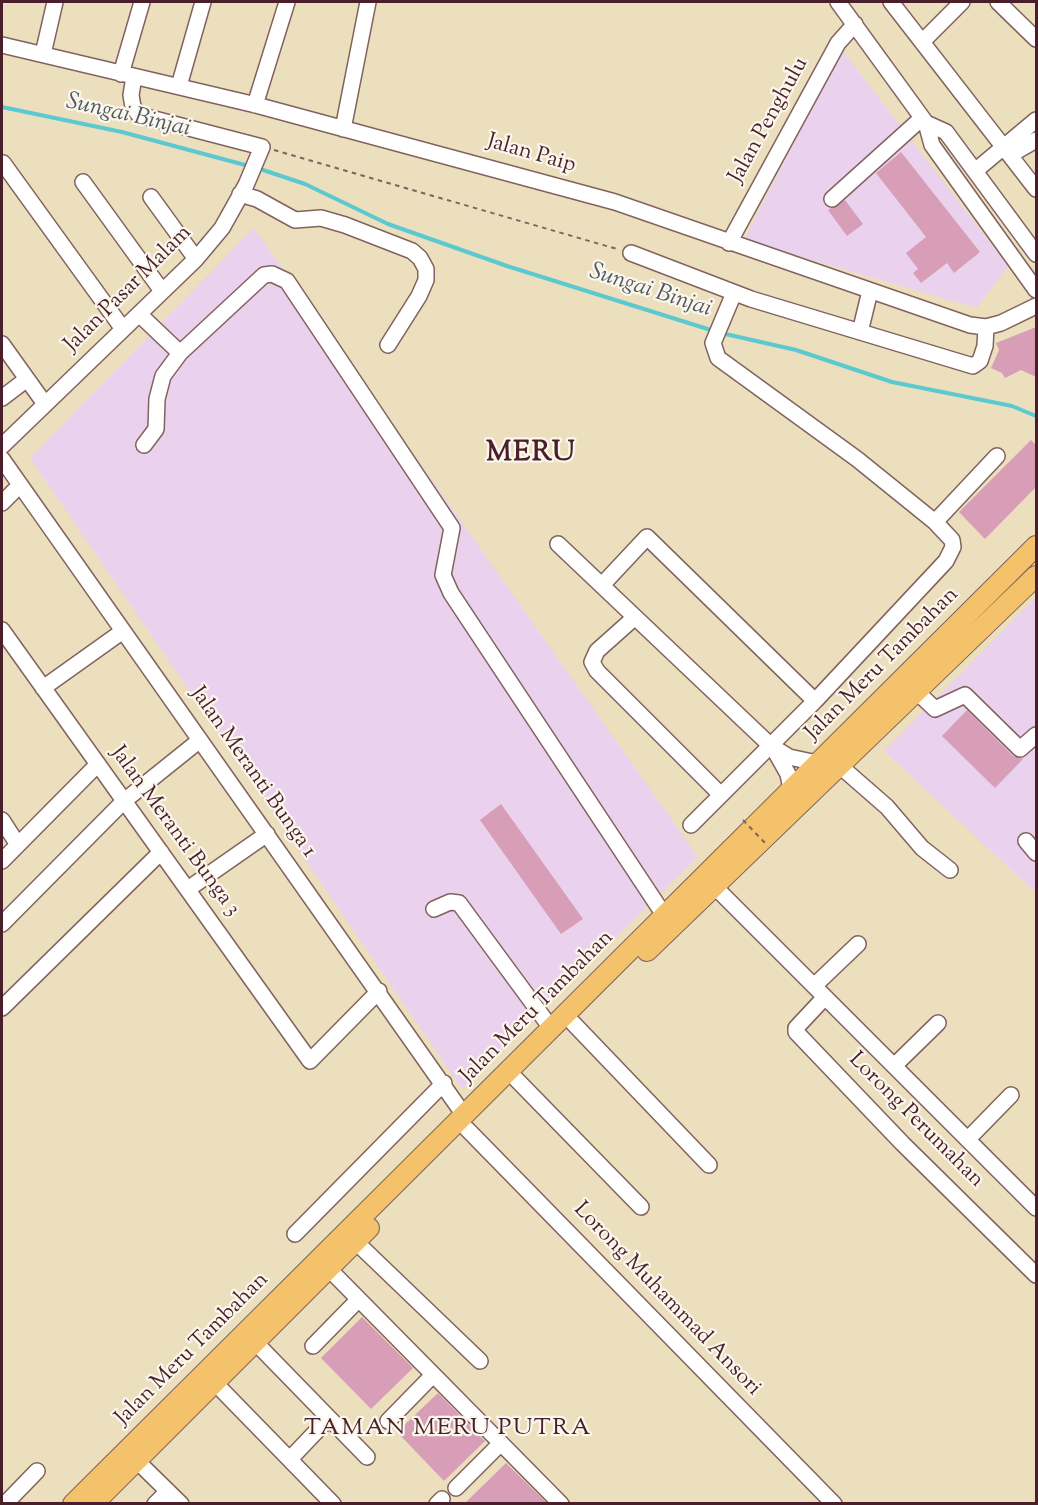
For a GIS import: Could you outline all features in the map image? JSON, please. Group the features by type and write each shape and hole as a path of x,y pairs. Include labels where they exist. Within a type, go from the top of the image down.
{"main road":[{"name":"Jalan Meru Tambahan","path":"96,1502 356,1242 551,1028 1036,546"},
{"name":"Jalan Meru Tambahan","path":"73,1503 466,1122 516,1079 1036,576"}],"street":[{"path":"43,54 55,2"},
{"path":"142,2 127,75 133,107 139,115 260,152"},
{"path":"179,86 203,2"},
{"path":"255,105 287,2"},
{"path":"343,129 368,2"},
{"path":"838,2 924,121 932,145 1036,290"},
{"path":"891,2 1036,189"},
{"path":"922,42 962,2"},
{"path":"998,2 1036,39"},
{"name":"Jalan Penghulu","path":"729,243 838,43 855,24"},
{"name":"Jalan Paip","path":"2,45 255,105 615,202 970,326 986,327"},
{"path":"975,171 1036,120"},
{"path":"924,121 946,132 1036,254"},
{"path":"832,199 924,121"},
{"path":"1005,148 1017,151 1036,140"},
{"name":"Jalan Pasar Malam","path":"2,446 195,259 222,228 260,152"},
{"path":"3,163 123,329"},
{"path":"83,182 162,291"},
{"path":"243,190 295,219 321,218 345,225 412,251 420,258 426,269 426,280 419,296 388,345"},
{"path":"152,196 195,259"},
{"path":"631,253 734,292 973,366 980,361 985,345 986,327 1001,323 1036,306"},
{"path":"144,445 156,429 158,399 163,376 180,353 264,275 272,274 287,281 452,528 443,575 451,593 664,915"},
{"path":"860,332 870,291"},
{"path":"691,825 815,701 951,555 952,540 935,522 857,459 718,358 713,344 734,292"},
{"path":"139,314 180,353"},
{"path":"2,344 45,404"},
{"path":"2,398 27,379"},
{"path":"935,522 997,456"},
{"name":"Jalan Meranti Bunga 1","path":"2,459 444,1083 466,1122"},
{"path":"2,503 20,485"},
{"path":"602,585 646,537 815,701"},
{"path":"558,544 771,746 789,758 818,763"},
{"path":"634,618 597,651 592,662 597,671 721,795"},
{"name":"Jalan Meranti Bunga 3","path":"2,630 310,1061 379,992"},
{"path":"43,688 123,631"},
{"path":"917,692 935,709 965,696 1020,749 1036,735"},
{"path":"2,924 124,801 200,740"},
{"path":"771,746 785,769 791,789"},
{"path":"2,861 98,764"},
{"path":"840,766 887,807 922,848 950,870"},
{"path":"2,820 18,845"},
{"path":"188,889 267,834"},
{"path":"1026,841 1036,854"},
{"path":"3,1003 161,852"},
{"path":"714,886 1036,1208"},
{"path":"434,909 450,902 459,903 551,1028"},
{"path":"814,986 858,944"},
{"name":"Lorong Perumahan","path":"825,997 796,1028 796,1032 903,1144 1036,1275"},
{"path":"573,1023 710,1165"},
{"path":"894,1066 938,1023"},
{"path":"516,1079 641,1207"},
{"path":"295,1234 444,1083"},
{"path":"968,1139 1011,1095"},
{"name":"Lorong Muhammad Ansori","path":"466,1122 834,1503"},
{"path":"356,1242 480,1361"},
{"path":"329,1269 561,1503"},
{"path":"313,1346 358,1300"},
{"path":"255,1342 367,1457"},
{"path":"388,1421 433,1375"},
{"path":"215,1383 333,1503"},
{"path":"290,1459 329,1418"},
{"path":"456,1488 501,1443"},
{"path":"136,1460 181,1503"},
{"path":"5,1503 37,1471"},
{"path":"155,1503 168,1491"}],"path":[{"path":"260,152 631,253"},
{"path":"743,820 766,844"}],"shaded area":[{"path":"842,50 1008,266 977,308 744,240"},
{"path":"254,228 698,857 462,1089 30,458"},
{"path":"1036,597 1036,893 884,751"}],"building":[{"path":"901,152 980,252 954,273 947,263 921,283 913,273 918,269 906,253 926,237 876,173"},
{"path":"845,200 863,224 847,236 828,210"},
{"path":"1036,327 1036,377 1021,370 1005,378 1002,373 991,368 999,350 996,343"},
{"path":"1031,440 1036,445 1036,487 985,539 959,512"},
{"path":"967,710 1013,756 1023,759 995,788 942,736"},
{"path":"501,804 583,919 561,934 480,820"},
{"path":"362,1317 413,1368 371,1409 321,1358"},
{"path":"438,1393 485,1441 444,1481 397,1432"},
{"path":"506,1463 547,1503 465,1503"}],"waterway":[{"name":"Sungai Binjai","path":"2,107 122,132 245,165"},
{"name":"Sungai Binjai","path":"263,170 305,184 388,224 507,266 714,331"},
{"name":"Sungai Binjai","path":"721,333 796,350 892,382 1012,406 1036,416"}],"district":[{"name":"MERU","path":"531,455"},
{"name":"TAMAN MERU PUTRA","path":"448,1430"}]}
